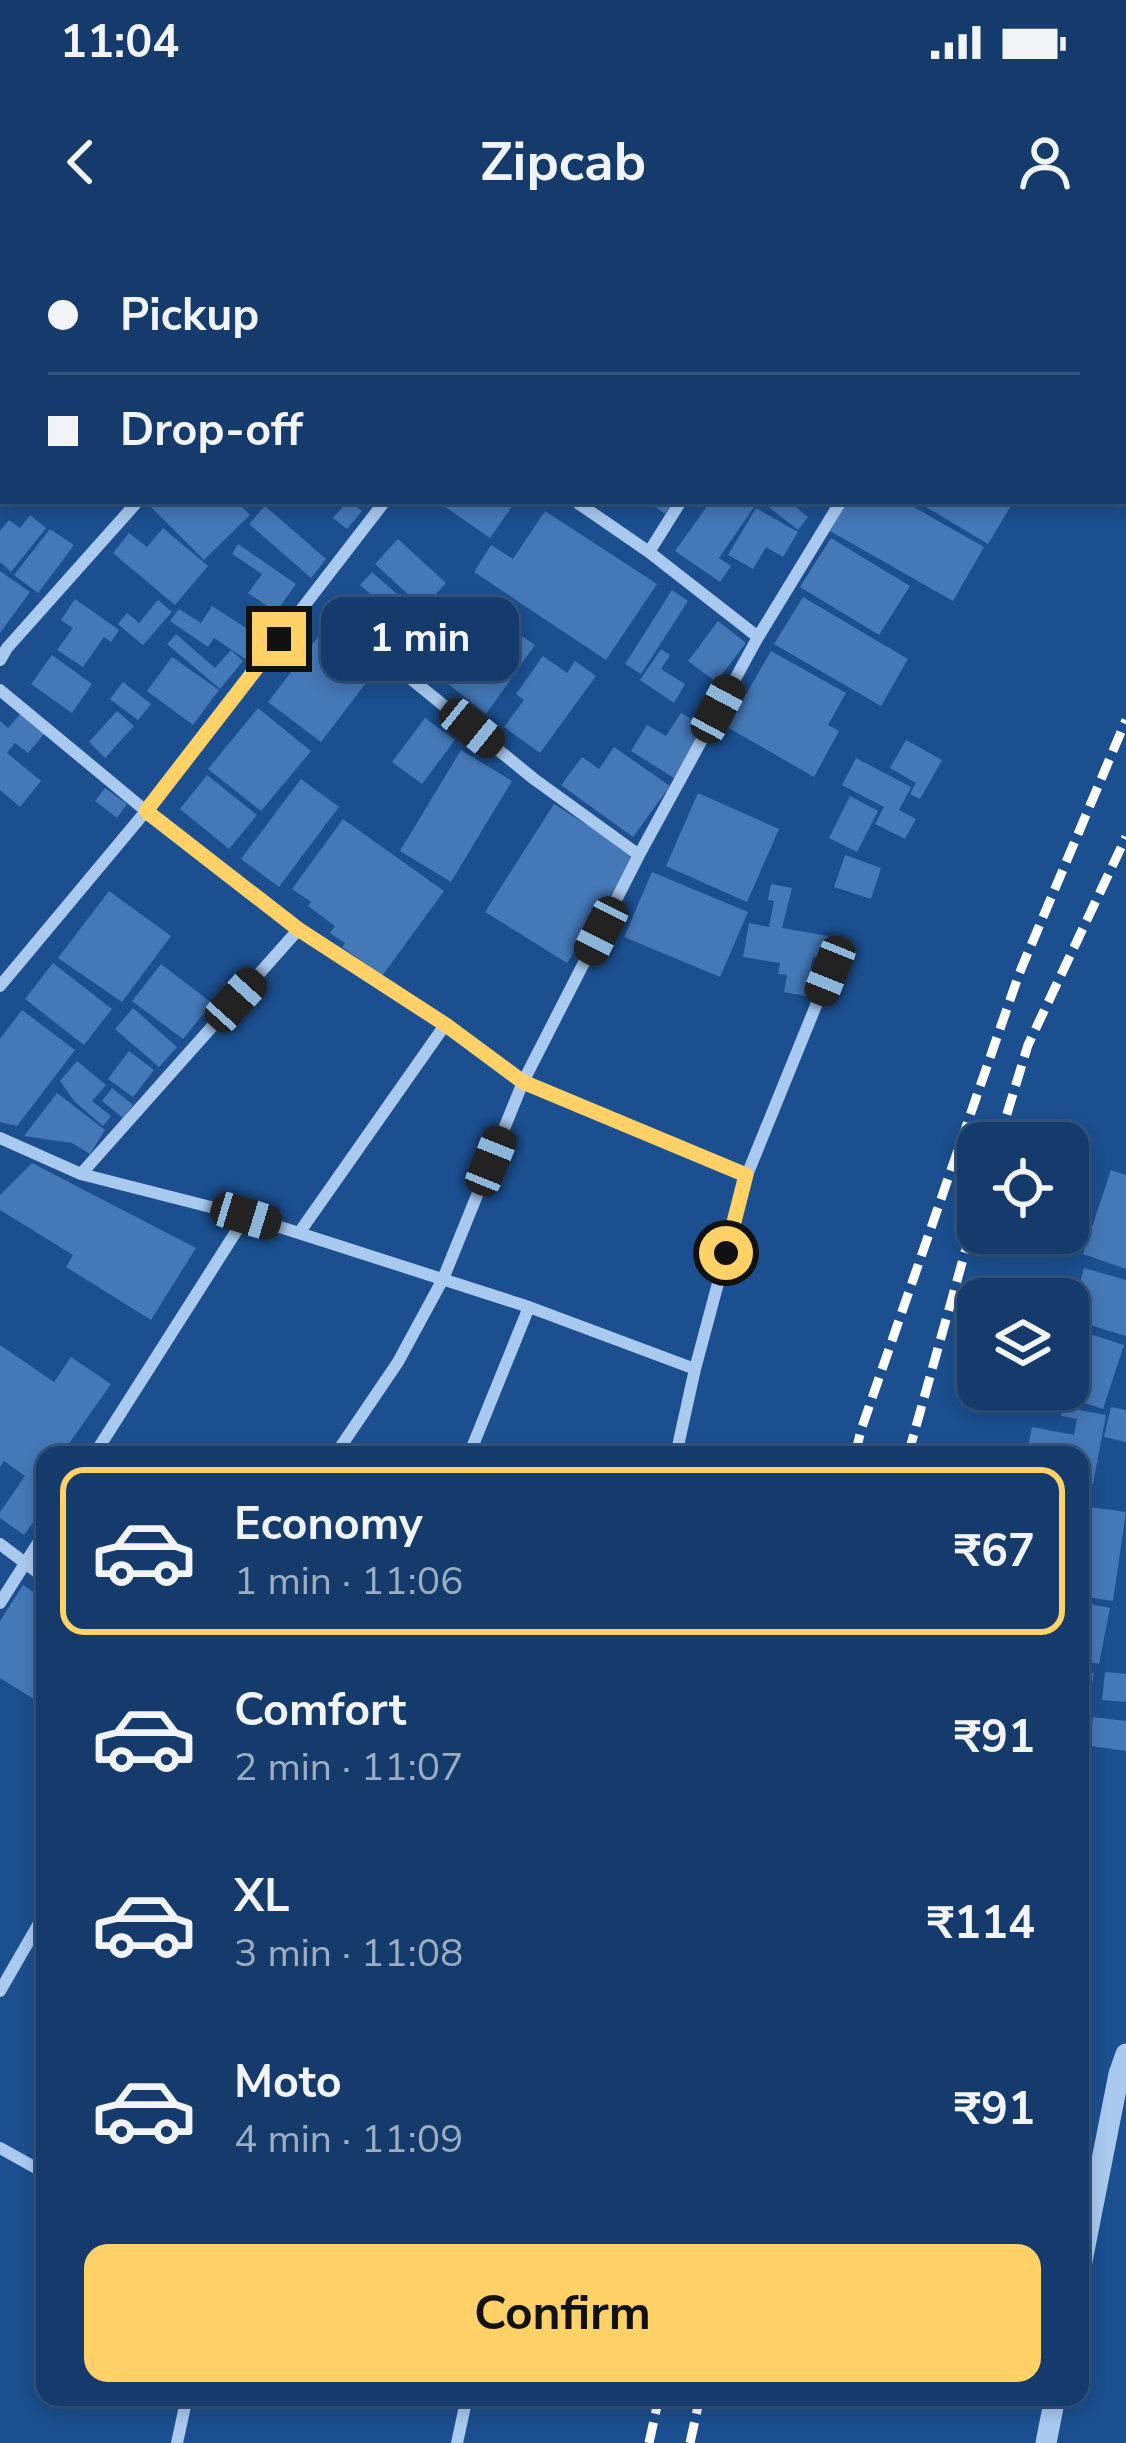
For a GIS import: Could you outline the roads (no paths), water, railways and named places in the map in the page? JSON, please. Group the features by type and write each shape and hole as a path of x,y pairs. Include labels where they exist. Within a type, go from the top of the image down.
{"street":[{"path":"2,651 130,504"},
{"path":"0,986 146,811 384,504"},
{"path":"579,504 758,637"},
{"path":"649,552 679,504"},
{"path":"340,1446 398,1362 443,1279 523,1082 758,637 839,504"},
{"path":"410,678 534,779 640,854"},
{"path":"0,690 298,929 446,1025 523,1082 746,1175"},
{"path":"81,1174 298,929"},
{"path":"678,1446 746,1175 830,971"},
{"path":"299,1233 446,1025"},
{"path":"3,1144 81,1174 246,1216 529,1306 695,1369"},
{"path":"100,1446 246,1216"},
{"path":"473,1446 529,1306"},
{"path":"0,1544 36,1571"},
{"path":"0,1603 36,1547"},
{"path":"0,1991 36,1929"},
{"path":"1089,2226 1126,2054"},
{"path":"0,2149 36,2168"},
{"path":"177,2443 185,2406"},
{"path":"457,2443 465,2406"},
{"path":"1046,2443 1053,2406"}],"railway":[{"path":"857,1446 1019,974 1126,720"},
{"path":"1004,1122 1028,1045 1126,837"},
{"path":"911,1446 965,1254"},
{"path":"649,2443 657,2406"},
{"path":"690,2443 698,2406"}]}
